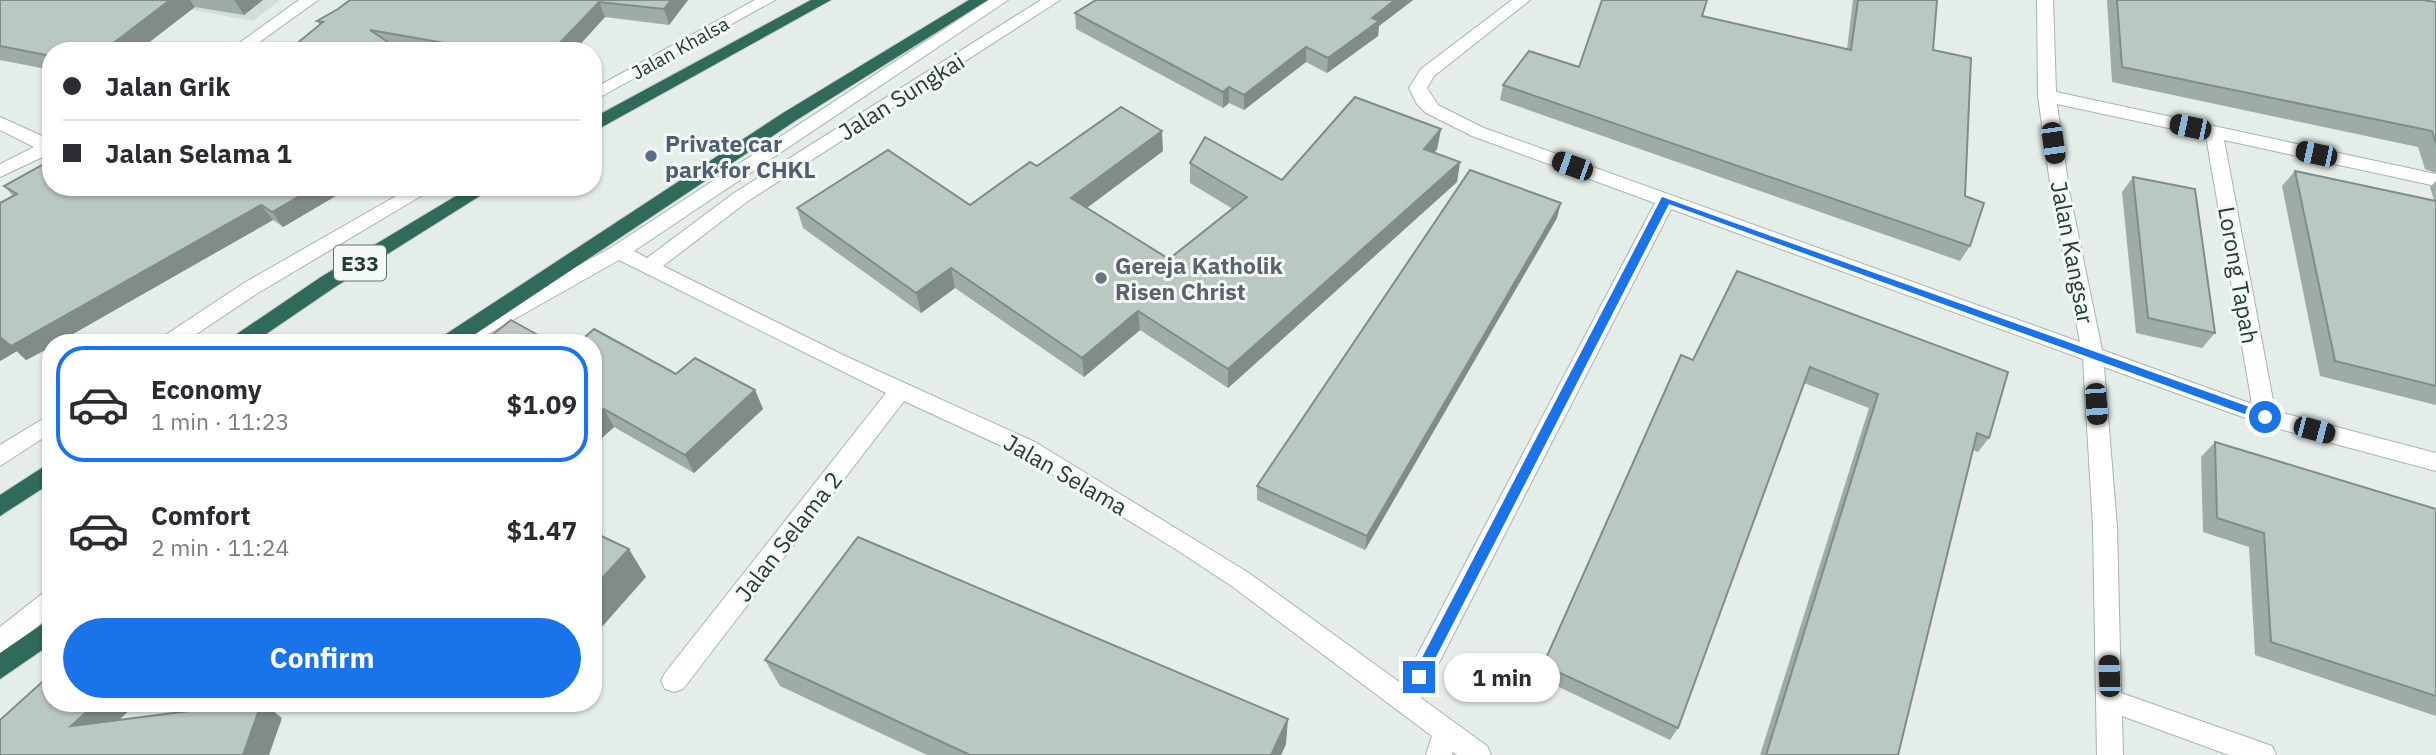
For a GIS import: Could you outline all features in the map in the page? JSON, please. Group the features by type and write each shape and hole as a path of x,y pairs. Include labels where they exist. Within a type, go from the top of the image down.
{"highway":[{"path":"602,121 823,0"},
{"path":"461,334 789,117 980,0"},
{"name":"E33","path":"250,334 328,282 470,196"},
{"path":"0,507 42,477"},
{"path":"0,668 42,636"}],"street":[{"path":"249,42 310,0"},
{"name":"Jalan Khalsa","path":"602,91 768,0"},
{"path":"471,334 619,252 1000,0"},
{"name":"Jalan Sungkai","path":"650,266 741,197 1052,0"},
{"path":"1522,0 1427,73 1419,88 1423,100 1478,132 2265,417 2436,462"},
{"name":"Jalan Kangsar","path":"2045,0 2047,96 2060,190 2093,355 2105,527 2110,755"},
{"path":"2047,96 2436,180"},
{"path":"0,123 42,143"},
{"name":"Lorong Tapah","path":"2214,132 2265,417"},
{"path":"0,172 42,151"},
{"path":"182,334 251,288 412,196"},
{"path":"1406,702 1666,200"},
{"name":"Jalan Selama","path":"619,252 901,390 1027,448 1185,543 1406,702 1442,743 1478,755"},
{"name":"Jalan Selama 2","path":"674,681 901,390"},
{"path":"0,457 42,428"},
{"path":"0,642 42,607"},
{"path":"2109,700 2263,755"}],"shaded area":[{"path":"139,0 280,0 253,21"}],"building":[{"path":"0,0 170,0 115,42 42,42 42,54 0,46"},
{"path":"350,0 671,0 664,9 599,2 561,42 439,42 370,30 388,42 299,42 323,22 317,21"},
{"path":"1096,0 1395,0 1372,18 1379,21 1328,58 1306,47 1244,95 1229,87 1223,92 1075,13"},
{"path":"1602,0 1707,0 1702,16 1851,50 1858,0 1937,0 1933,50 1971,58 1965,196 1984,203 1970,246 1503,85 1529,51 1579,67"},
{"path":"2117,0 2436,2 2436,144 2432,131 2122,67"},
{"path":"1355,97 1441,129 1424,149 1460,162 1228,369 1138,311 1082,358 951,268 916,293 797,208 888,150 970,205 1030,162 1037,166 1121,107 1162,131 1071,198 1169,259 1247,197 1190,163 1205,137 1282,180"},
{"path":"42,165 42,196 300,196 272,212 261,205 11,346 0,337 0,203 17,194 4,186"},
{"path":"1470,170 1561,203 1367,536 1257,486"},
{"path":"2295,171 2436,201 2436,386 2335,361"},
{"path":"2133,177 2195,189 2215,333 2148,318"},
{"path":"1737,271 2008,372 1989,438 1977,433 1898,755 1766,755 1878,394 1810,367 1678,728 1543,665 1681,355 1693,360"},
{"path":"511,320 536,334 493,334"},
{"path":"594,329 676,374 695,358 755,390 685,455 604,409 602,411 602,334 588,334"},
{"path":"2215,442 2436,509 2436,696 2271,642 2264,533 2217,518"},
{"path":"602,536 629,549 602,578"},
{"path":"858,537 1288,719 1271,755 970,755 765,660"},
{"path":"42,682 42,712 86,712 71,726 181,712 258,712 243,755 0,755 0,720"}],"place":[{"name":"Private car park for CHKL","path":"651,156"},
{"name":"Gereja Katholik Risen Christ","path":"1101,278"}],"route":[{"path":"1419,677 1666,200 2265,417"}]}
